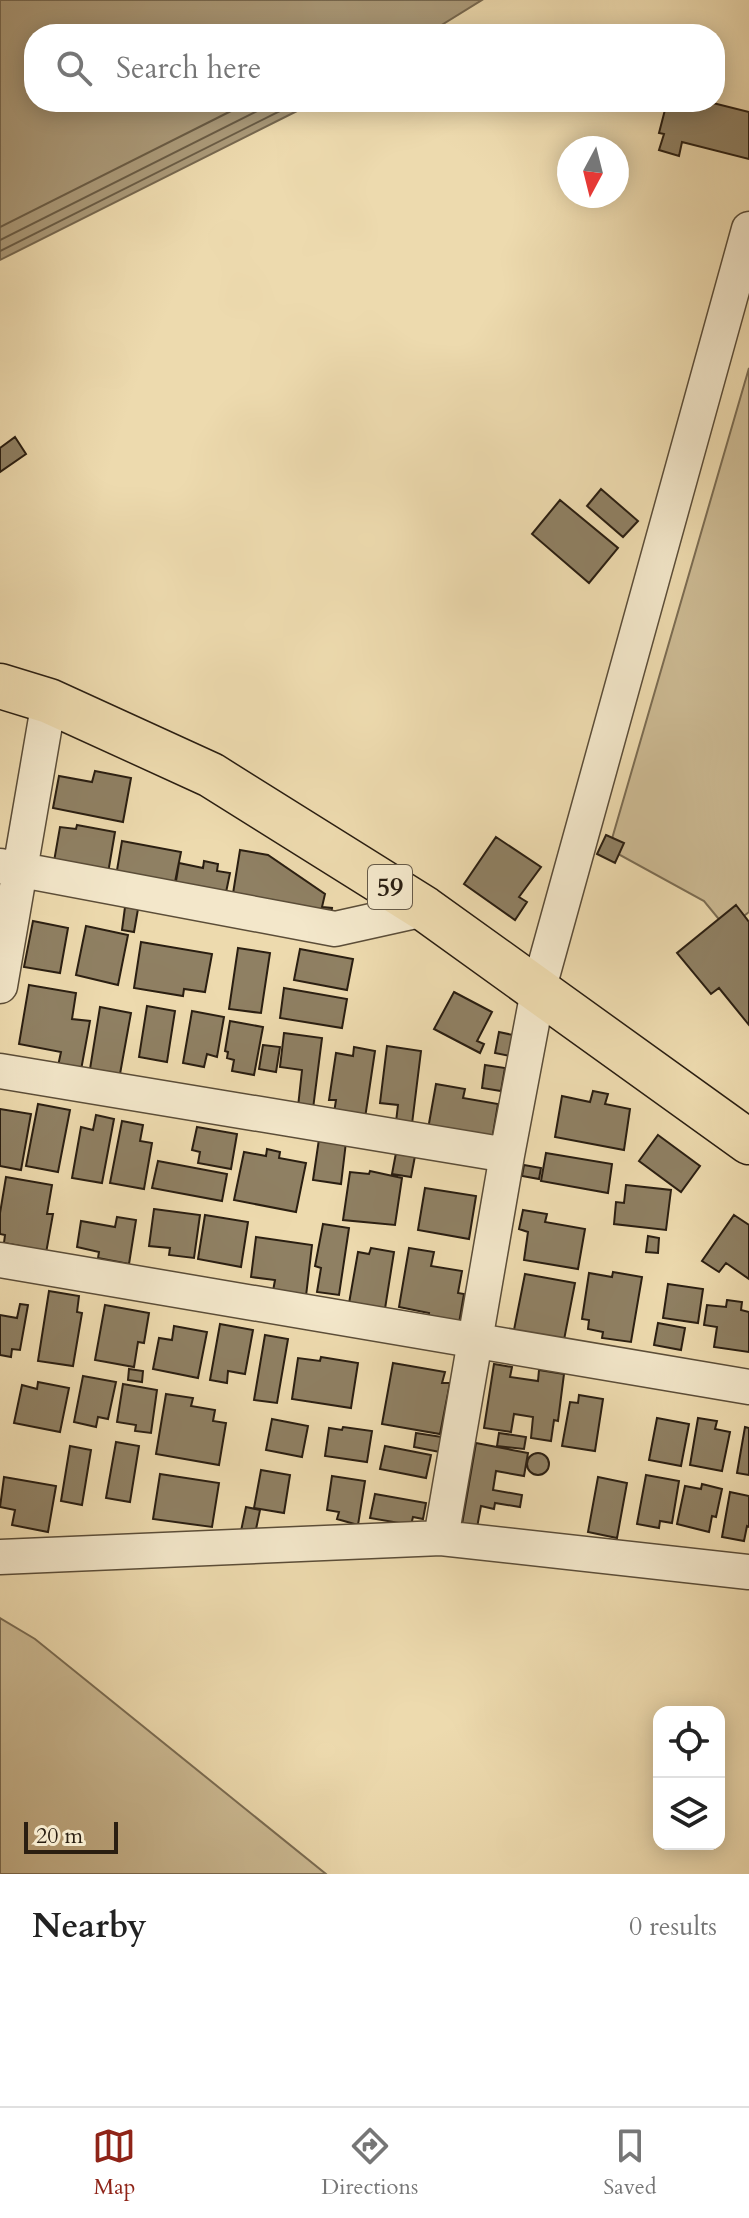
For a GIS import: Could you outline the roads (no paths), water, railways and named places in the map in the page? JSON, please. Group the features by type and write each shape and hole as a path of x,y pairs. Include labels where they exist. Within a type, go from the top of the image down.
{"main road":[{"name":"59","path":"0,686 49,701 211,775 425,909 749,1142"}],"street":[{"path":"441,1538 538,991 749,229"},
{"path":"0,986 10,868 49,701"},
{"path":"10,868 335,929 425,909"},
{"path":"0,1071 507,1155"},
{"path":"0,1260 749,1387"},
{"path":"0,1557 441,1538 749,1572"}],"water":[{"path":"0,0 482,0 443,24 24,24 24,112 295,112 0,260"}]}
